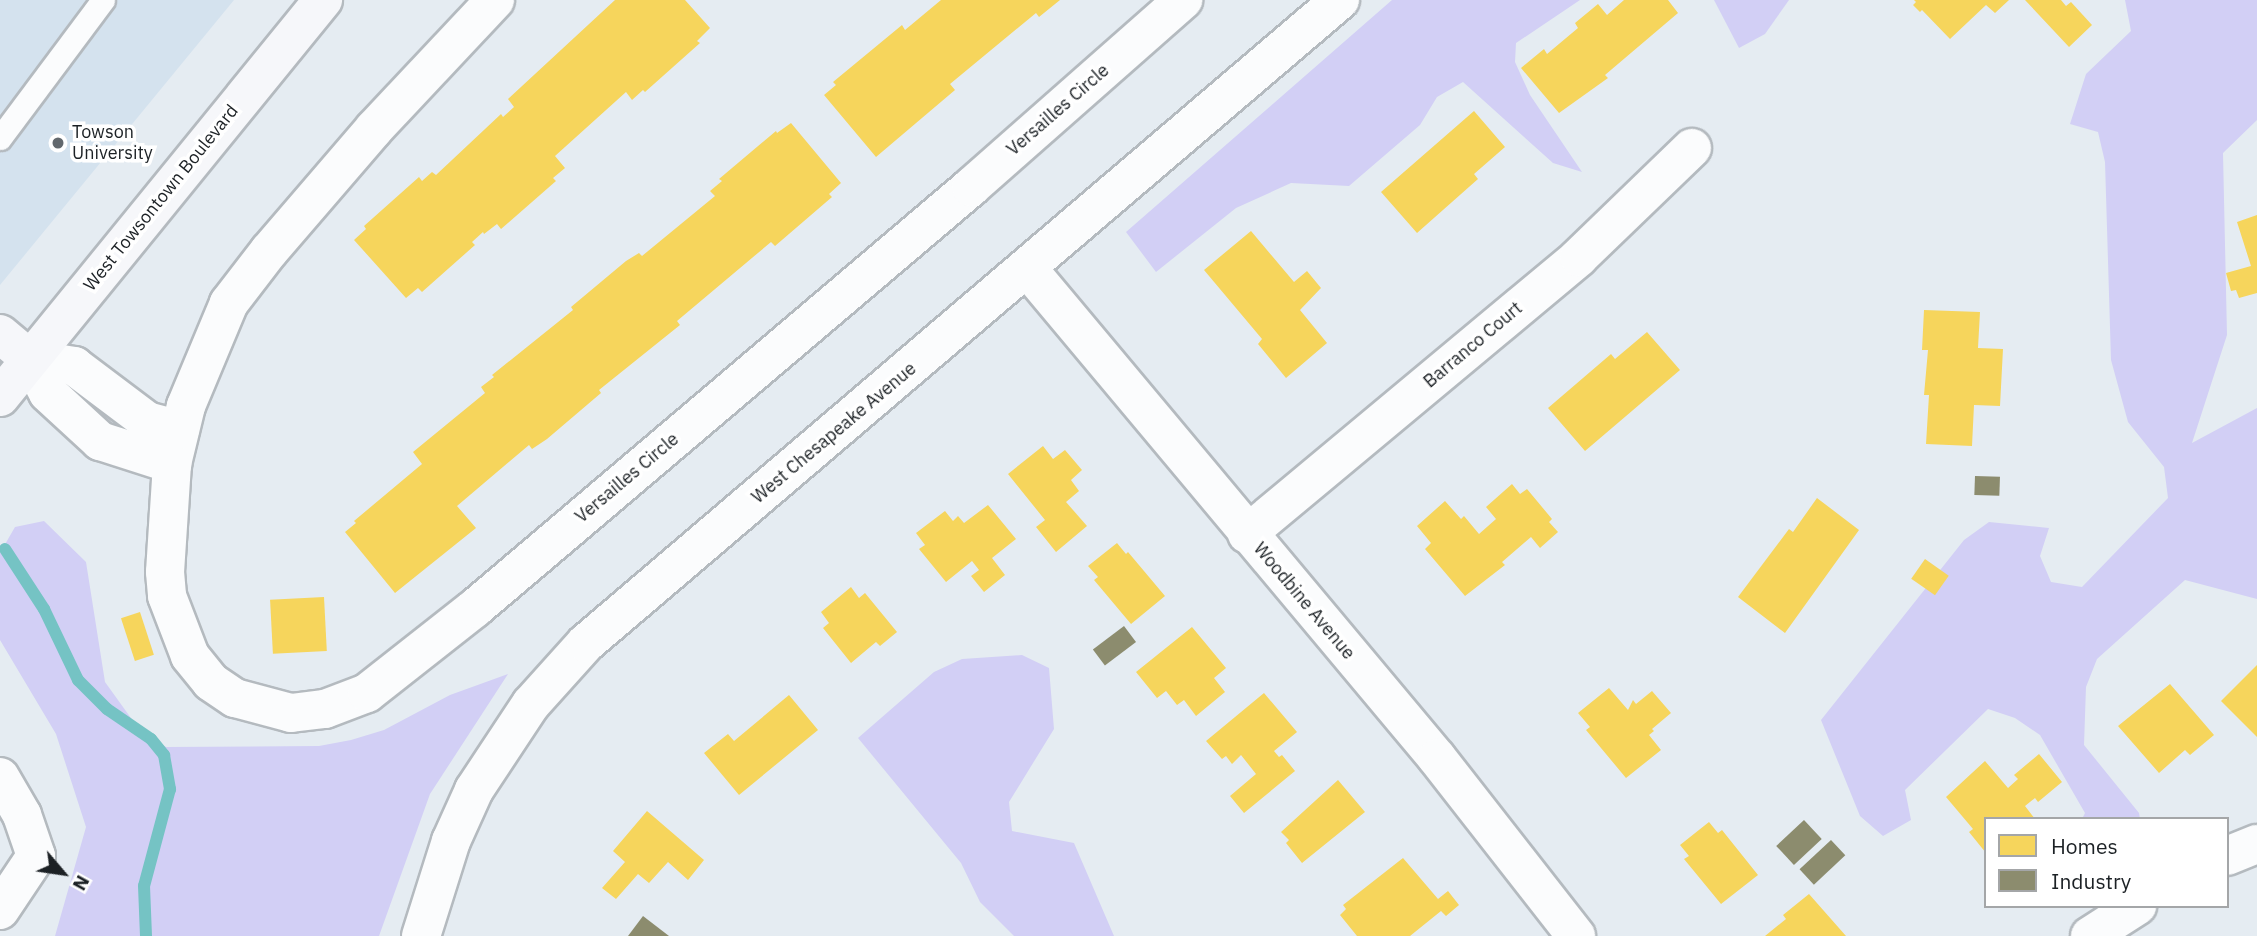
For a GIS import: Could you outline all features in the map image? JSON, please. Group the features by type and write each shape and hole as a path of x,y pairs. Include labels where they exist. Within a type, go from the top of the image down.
{"main road":[{"name":"West Towsontown Boulevard","path":"0,397 323,0"},
{"path":"0,334 30,359"}],"street":[{"name":"Versailles Circle","path":"495,0 374,129 269,251 229,303 186,407 176,447 165,572 167,596 190,656 211,682 235,698 291,713 325,709 367,693 496,590 960,196 1183,0"},
{"name":"West Chesapeake Avenue","path":"421,936 451,841 474,790 531,704 577,653 1340,0"},
{"name":"Barranco Court","path":"1247,534 1579,257 1692,148"},
{"name":"Woodbine Avenue","path":"1028,269 1437,758 1576,936"},
{"path":"30,359 48,393 100,441 176,447"},
{"path":"0,777 22,815 36,856 0,910"},
{"path":"2229,855 2257,844"},
{"path":"2090,936 2134,908"}],"lane":[{"path":"0,138 103,0"}],"shaded area":[{"name":"Towson University","path":"0,0 234,0 0,285"},
{"path":"1392,0 1580,0 1516,43 1515,62 1530,95 1582,172 1553,163 1463,82 1437,97 1420,125 1349,186 1291,183 1236,208 1156,272 1126,232"},
{"path":"1714,0 1789,0 1765,34 1739,48"},
{"path":"2125,0 2257,0 2257,120 2223,153 2227,335 2192,443 2257,408 2257,599 2185,580 2097,659 2086,687 2084,745 2140,817 2083,817 2085,813 2040,735 2015,718 1988,709 1905,790 1911,820 1883,836 1860,816 1821,720 1964,540 1989,522 2049,528 2040,556 2051,582 2082,587 2168,498 2164,467 2128,422 2111,360 2105,162 2098,132 2070,124 2086,74 2131,31"},
{"path":"44,521 86,562 105,682 141,732 166,747 319,746 351,740 384,730 450,695 508,674 430,794 379,936 55,936 86,827 56,734 0,640 0,553 15,527"},
{"path":"1022,655 1049,668 1054,729 1009,802 1012,831 1074,843 1114,936 1014,936 980,902 961,863 858,738 934,672 962,659"}],"building: Homes":[{"path":"615,0 685,0 710,28 697,41 700,43 645,92 643,90 632,100 626,92 555,156 565,168 553,178 556,181 501,229 497,224 484,234 483,232 472,242 475,245 422,292 418,288 406,298 354,240 366,229 364,226 419,177 422,181 432,172 436,175 501,114 503,117 514,107 508,99"},
{"path":"941,0 1060,0 1039,17 1036,13 950,84 955,90 876,157 824,95 836,85 833,82 902,25 905,30"},
{"path":"1624,0 1668,0 1678,13 1605,75 1608,78 1559,113 1521,68 1544,49 1547,54 1578,28 1575,23 1598,4 1607,15"},
{"path":"1914,0 2009,0 1995,13 1986,5 1950,39 1922,10 1920,12 1913,5 1916,2"},
{"path":"2025,0 2061,0 2066,6 2071,2 2092,25 2069,47"},
{"path":"1474,111 1505,147 1474,174 1478,179 1417,233 1381,192"},
{"path":"791,123 841,183 829,194 832,197 775,246 771,242 677,321 680,325 599,390 601,393 547,439 532,449 529,445 457,506 476,528 395,593 345,532 356,523 354,521 422,464 413,452 485,393 481,387 494,377 492,375 573,310 571,307 626,261 639,253 642,256 715,196 710,191 722,181 719,179 776,131 777,133"},
{"path":"2257,215 2257,293 2239,298 2236,290 2231,291 2226,273 2251,266 2237,222"},
{"path":"1251,231 1294,282 1307,271 1321,288 1300,310 1327,343 1286,378 1258,344 1262,339 1204,270"},
{"path":"1924,310 1980,312 1978,348 2003,349 2000,406 1974,405 1972,446 1926,444 1929,395 1924,395 1928,350 1922,350"},
{"path":"1647,332 1680,370 1585,451 1548,408 1611,354 1615,359"},
{"path":"1043,446 1053,459 1065,450 1082,470 1071,480 1079,491 1066,502 1087,526 1056,552 1036,527 1045,520 1008,474"},
{"path":"1512,484 1520,494 1527,489 1552,519 1549,522 1558,532 1540,548 1531,537 1502,562 1505,565 1465,596 1425,549 1431,543 1417,526 1445,501 1461,519 1464,516 1479,534 1496,519 1486,507"},
{"path":"1817,498 1859,530 1785,633 1738,597 1789,529 1793,532"},
{"path":"988,505 1016,539 992,558 1005,575 984,592 971,576 979,570 972,561 946,582 919,549 925,545 916,533 945,511 953,521 958,516 964,523"},
{"path":"1117,543 1126,554 1128,552 1165,596 1131,624 1094,580 1098,577 1088,566"},
{"path":"1925,559 1949,576 1935,595 1911,579"},
{"path":"851,587 859,598 865,593 897,632 880,646 876,642 851,663 823,628 829,623 821,612"},
{"path":"324,597 327,651 273,654 270,600"},
{"path":"140,612 154,655 135,661 121,618"},
{"path":"1192,627 1226,668 1214,678 1225,692 1196,716 1184,700 1177,705 1166,691 1157,698 1136,672"},
{"path":"2257,665 2257,737 2221,701"},
{"path":"2170,684 2214,735 2190,755 2185,750 2159,773 2118,726"},
{"path":"1609,688 1628,710 1633,700 1636,704 1652,691 1671,713 1652,729 1654,731 1649,735 1661,750 1626,778 1586,730 1590,727 1578,713"},
{"path":"1264,693 1297,732 1274,751 1279,757 1282,755 1295,771 1244,813 1230,796 1256,774 1241,755 1232,764 1226,756 1222,759 1206,741"},
{"path":"789,695 818,730 739,795 704,753 728,734 734,741"},
{"path":"2039,754 2062,782 2038,802 2035,798 2025,806 2033,817 1984,817 1984,851 1969,832 1973,829 1946,797 1985,761 2008,788 2018,779 2014,775"},
{"path":"1338,780 1365,812 1302,863 1286,843 1289,840 1281,832"},
{"path":"647,811 704,860 688,880 668,862 649,883 638,874 616,899 602,888 625,862 613,851"},
{"path":"1709,822 1718,833 1722,830 1758,875 1721,904 1684,859 1689,856 1680,845"},
{"path":"1403,858 1438,899 1448,891 1459,905 1446,916 1441,911 1410,936 1357,936 1340,915 1346,909 1343,905"},
{"path":"1809,894 1846,936 1765,936 1786,919 1783,915"}],"building: Industry":[{"path":"1975,476 2000,477 1999,496 1974,495"},
{"path":"1124,626 1136,642 1105,665 1093,649"},
{"path":"1804,820 1822,839 1794,865 1776,846"},
{"path":"1831,840 1845,855 1814,885 1800,869"},
{"path":"643,916 669,936 628,936"}],"waterway":[{"path":"5,549 44,609 78,680 107,709 151,739 164,755 170,789 144,886 146,936"}],"place":[{"name":"Towson University","path":"58,143"}]}
